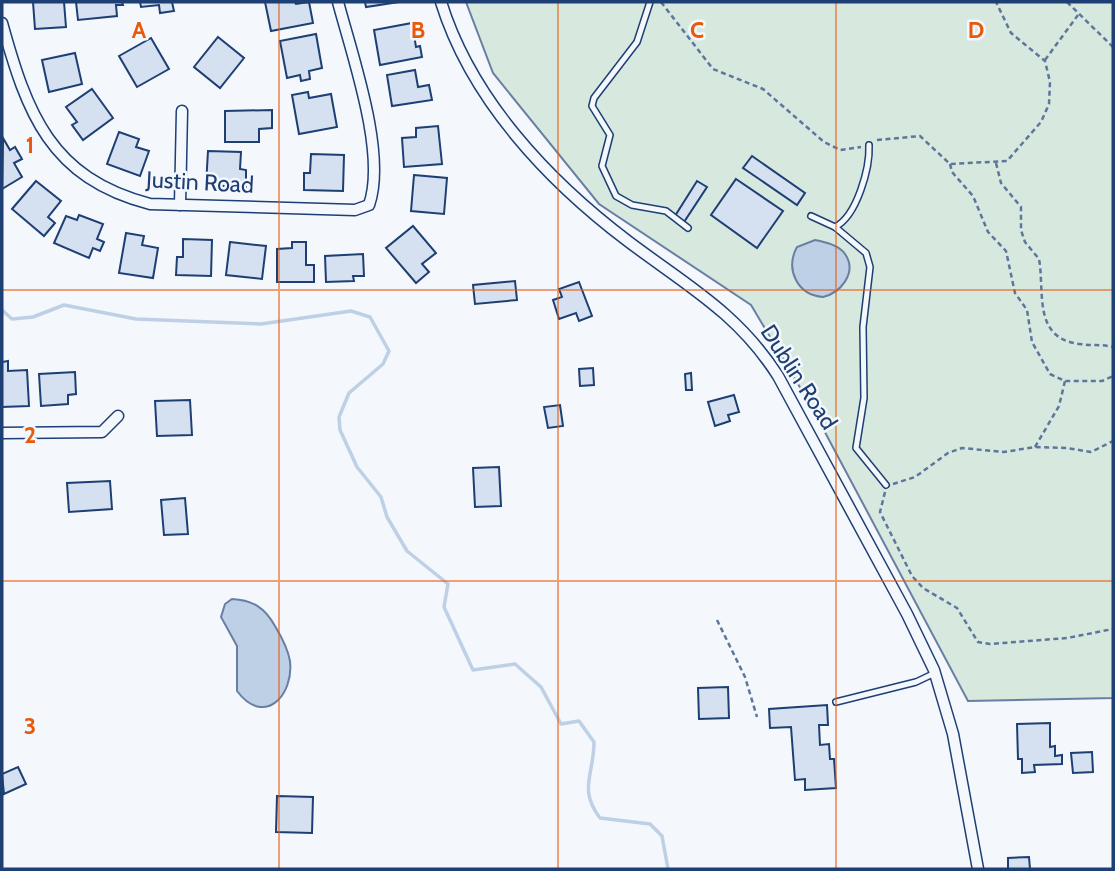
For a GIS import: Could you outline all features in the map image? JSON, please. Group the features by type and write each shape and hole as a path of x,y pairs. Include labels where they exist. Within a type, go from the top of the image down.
{"street":[{"name":"Justin Road","path":"2,23 18,80 54,148 79,172 126,198 150,204 355,210 369,205 375,179 371,132 338,2"},
{"name":"Dublin Road","path":"440,2 460,53 475,80 536,156 603,222 722,308 765,355 821,452 935,673 953,734 978,869"},
{"path":"180,205 182,111"},
{"path":"2,433 102,432 118,416"}],"lane":[{"path":"650,2 637,42 594,98 592,106 610,135 602,166 616,196 632,205 666,211 688,228"},
{"path":"835,227 843,223 852,207 869,156 869,145"},
{"path":"811,216 835,227 866,253 870,267 863,327 864,397 856,448 886,485"},
{"path":"836,702 916,682 935,673"}],"path":[{"path":"661,2 713,69 763,89 805,128 840,150 869,145 879,138 920,136 950,164 952,172 973,196 988,232 1006,251 1015,293 1027,310 1032,342 1050,374 1065,381 1102,382 1113,376"},
{"path":"950,164 1007,161 1041,122 1049,104 1050,82 1045,61 1011,33 996,2"},
{"path":"1067,2 1113,47"},
{"path":"1045,61 1078,15"},
{"path":"996,163 1001,183 1021,207 1021,230 1025,242 1039,259 1039,287 1048,328 1060,337 1079,344 1113,347"},
{"path":"1035,447 1059,406 1065,390 1065,381"},
{"path":"1113,441 1091,452 1067,447 1035,447 1004,452 962,448 948,453 915,477 886,485 880,512 912,576 923,588 957,608 971,635 978,642 990,644 1067,638 1113,629"},
{"path":"717,620 745,677 757,717"}],"shaded area":[{"path":"466,2 1113,2 1113,698 968,701 811,406 751,305 599,204 493,73"}],"water":[{"path":"815,240 839,248 845,254 849,268 841,287 823,297 800,286 793,272 792,264 797,247"},
{"path":"232,599 252,603 263,610 275,626 288,652 290,674 287,686 275,703 267,707 247,701 237,691 237,646 221,617 225,604"}],"building":[{"path":"33,2 64,2 66,27 35,29"},
{"path":"76,2 122,2 123,5 116,5 117,16 78,20"},
{"path":"140,2 172,2 174,11 160,13 159,5 141,7"},
{"path":"265,2 309,2 313,23 271,31"},
{"path":"365,2 399,2 366,7"},
{"path":"412,23 416,47 420,46 422,57 380,65 374,30"},
{"path":"316,34 322,68 309,71 310,79 301,81 300,75 287,78 280,41"},
{"path":"218,37 244,58 220,88 194,67"},
{"path":"151,38 169,69 137,87 119,56"},
{"path":"75,53 82,84 49,92 42,60"},
{"path":"415,70 418,87 429,85 432,100 392,106 387,75"},
{"path":"92,89 113,118 83,140 72,125 77,122 66,107"},
{"path":"308,92 309,98 331,94 337,127 299,134 292,95"},
{"path":"272,110 272,128 259,129 259,142 225,142 225,111"},
{"path":"438,126 442,164 404,167 402,138 416,137 416,128"},
{"path":"119,132 139,139 136,147 149,151 140,176 107,164"},
{"path":"3,138 10,150 15,147 22,159 14,163 22,177 2,189"},
{"path":"208,151 241,152 240,169 246,170 246,187 206,185"},
{"path":"311,154 344,155 343,191 304,190 304,173 310,173"},
{"path":"752,156 805,193 797,205 743,168"},
{"path":"414,175 447,178 444,214 411,211"},
{"path":"736,179 783,211 757,248 711,215"},
{"path":"36,181 61,201 48,217 55,223 44,236 12,209"},
{"path":"697,181 707,187 684,222 675,216"},
{"path":"79,215 103,224 97,239 104,242 100,251 93,248 89,258 54,243 66,216 77,220"},
{"path":"413,226 436,253 422,264 429,272 416,283 386,248"},
{"path":"126,233 144,236 142,245 158,248 153,278 119,273"},
{"path":"183,239 212,240 211,276 176,275 177,257 183,257"},
{"path":"230,242 266,246 262,279 226,275"},
{"path":"292,242 306,242 306,265 314,265 314,282 277,282 277,249 292,248"},
{"path":"363,254 364,276 353,276 354,281 326,282 325,256"},
{"path":"515,281 517,300 475,304 473,285"},
{"path":"579,282 592,316 579,321 576,313 559,319 553,300 562,297 559,289"},
{"path":"8,361 8,371 27,370 29,406 2,407 2,362"},
{"path":"593,368 594,385 580,386 579,369"},
{"path":"75,372 76,394 68,395 68,404 41,406 39,374"},
{"path":"691,373 692,390 686,390 685,374"},
{"path":"734,395 739,412 728,415 730,421 715,426 708,402"},
{"path":"190,400 192,435 157,436 155,401"},
{"path":"560,405 563,426 548,428 544,407"},
{"path":"499,467 501,506 475,507 473,468"},
{"path":"110,481 112,509 69,512 67,483"},
{"path":"185,498 188,534 164,535 161,500"},
{"path":"728,687 729,718 699,719 698,688"},
{"path":"827,705 828,725 819,725 820,745 829,744 830,759 834,759 836,788 805,790 805,779 795,780 791,727 770,728 769,709"},
{"path":"1050,723 1050,747 1055,746 1055,756 1062,755 1062,764 1034,765 1035,772 1022,773 1022,759 1018,759 1017,724"},
{"path":"1092,752 1093,772 1073,773 1071,753"},
{"path":"18,767 26,784 4,794 2,774"},
{"path":"277,796 313,797 312,833 276,832"},
{"path":"1029,857 1030,869 1008,869 1008,858"}],"waterway":[{"path":"2,310 12,319 33,317 64,305 136,319 261,324 351,311 370,317 389,351 383,364 349,393 339,417 340,430 357,467 381,497 387,517 407,551 448,584 444,607 473,670 515,664 541,687 561,724 579,721 594,742 588,790 593,808 600,818 650,824 662,836 668,869"}]}
